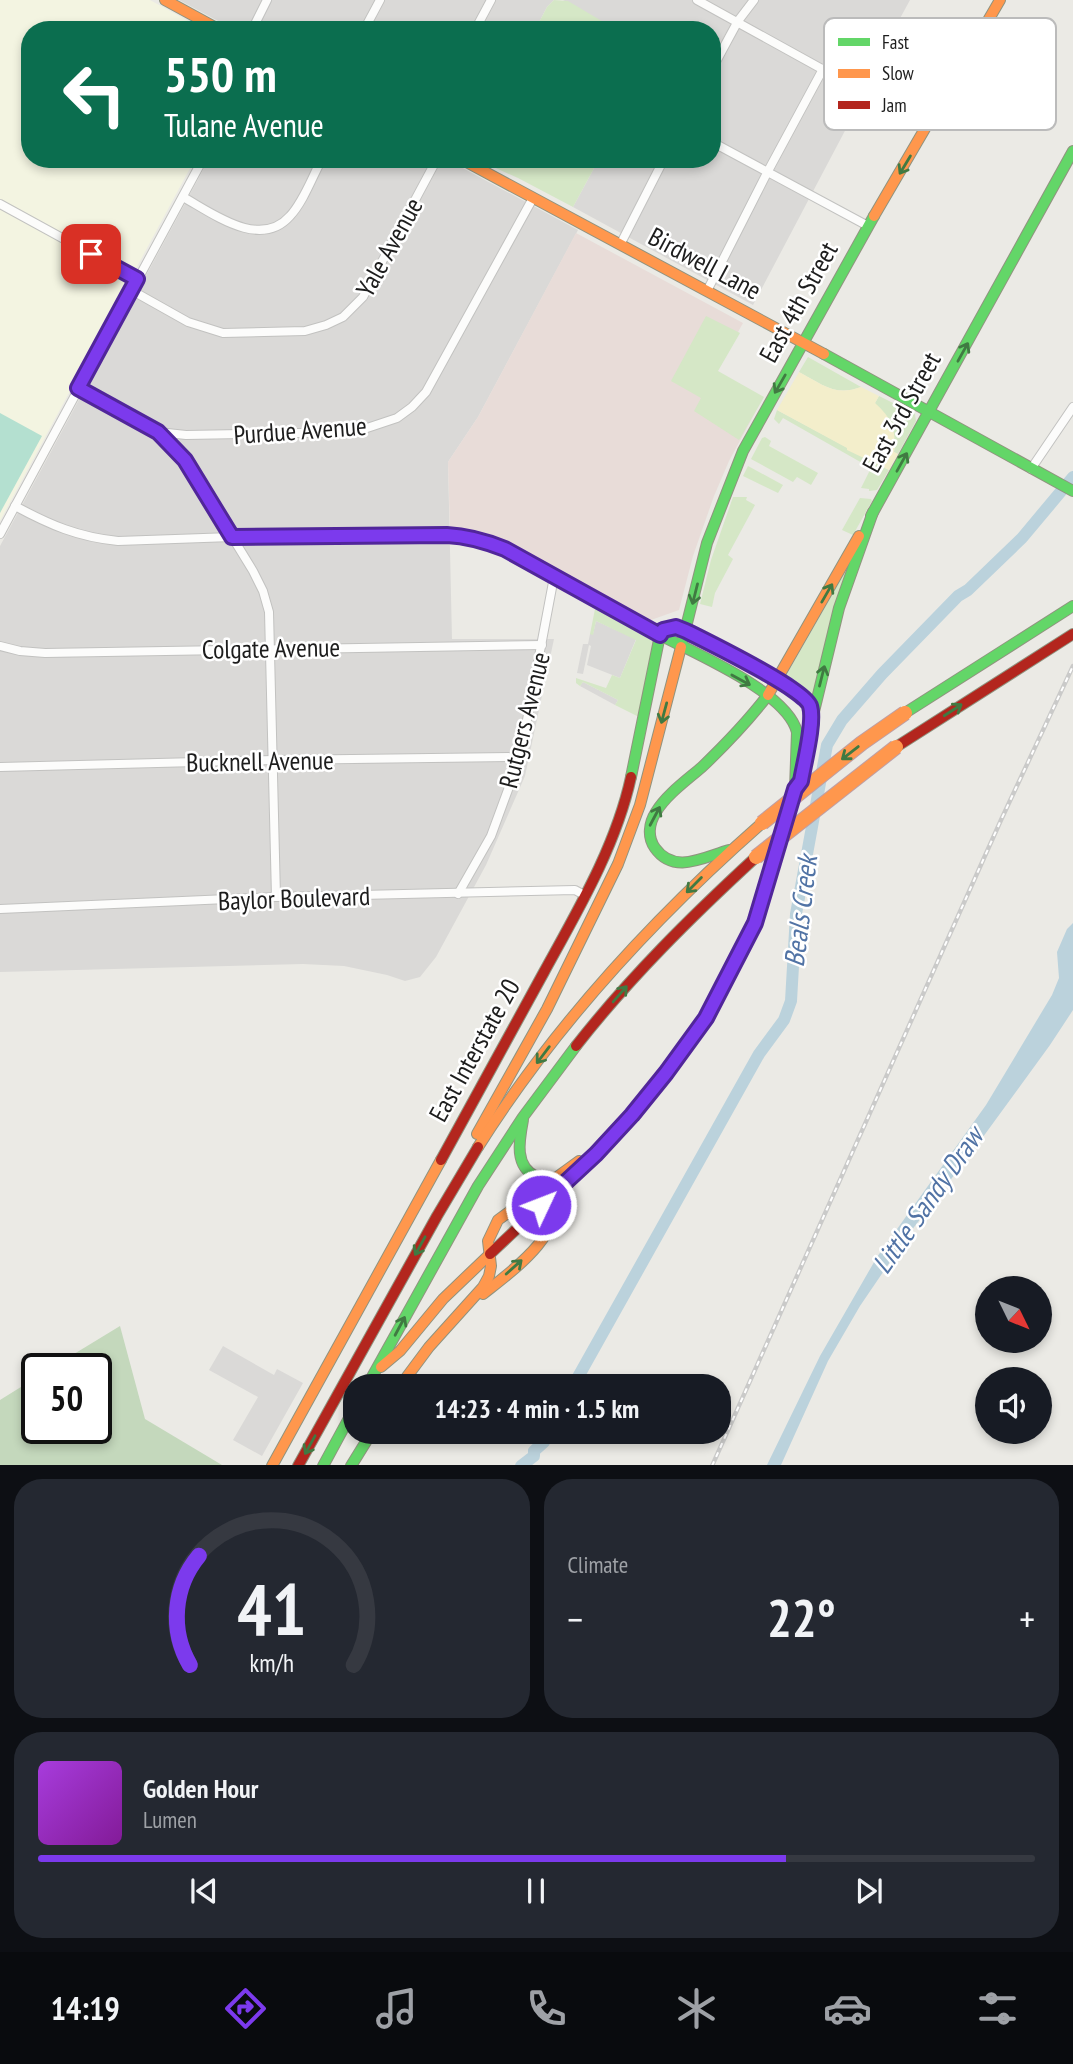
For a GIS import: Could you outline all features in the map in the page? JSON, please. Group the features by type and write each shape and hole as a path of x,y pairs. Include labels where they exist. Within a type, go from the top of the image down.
{"main road":[{"path":"164,0 203,21"},
{"name":"East 4th Street","path":"990,18 1000,0"},
{"name":"East 4th Street","path":"461,1174 468,1148 547,1009 618,864 640,806 707,543 743,450 868,226 925,130"},
{"name":"East 3rd Street","path":"730,850 693,862 673,862 655,848 649,834 650,824 658,808 736,732 768,695 930,411 1073,151"},
{"name":"Birdwell Lane","path":"478,168 930,411 1073,491"},
{"path":"376,1374 400,1351 443,1299 555,1185 596,1154 666,1073 706,1018 755,923 795,789 801,781 812,719 839,608 873,512"},
{"path":"298,1465 461,1174 523,1083 575,1016 652,926 730,850 862,743 1073,606"},
{"path":"795,789 793,778 798,746 796,725 789,712 768,695 660,635 663,630 676,627 777,680 807,699 812,719"},
{"name":"East Interstate 20","path":"272,1465 586,896 627,795 660,635"},
{"path":"374,1374 463,1211 524,1115 579,1042 647,963 700,908 756,857 896,747 1069,636"},
{"path":"462,1311 531,1251 549,1230 561,1206 561,1196 555,1185 531,1174 519,1156 524,1115"},
{"path":"409,1374 483,1287 491,1266 489,1254"},
{"path":"323,1465 343,1429"},
{"path":"351,1465 364,1444"}],"street":[{"path":"256,21 267,0"},
{"path":"369,21 380,0"},
{"path":"480,21 491,0"},
{"path":"697,0 823,69 707,291"},
{"path":"721,52 738,21 754,0"},
{"path":"721,147 868,226"},
{"path":"0,534 198,168"},
{"path":"183,197 232,224 250,230 264,229 280,225 290,216 317,168"},
{"name":"Yale Avenue","path":"131,290 188,322 223,333 305,331 326,325 343,317 363,297 432,168"},
{"path":"620,244 659,168"},
{"name":"Purdue Avenue","path":"78,388 158,432 186,435 355,432 397,418 426,392 533,198"},
{"path":"0,204 137,279"},
{"path":"1031,469 1073,407"},
{"path":"158,432 185,460 263,591 269,612 276,897"},
{"path":"15,506 67,531 101,540 467,536 505,549 660,635"},
{"name":"Rutgers Avenue","path":"458,894 491,836 520,757 554,578"},
{"name":"Colgate Avenue","path":"0,646 45,653 542,645"},
{"name":"Bucknell Avenue","path":"0,768 273,760 520,757"},
{"name":"Baylor Boulevard","path":"0,909 276,897 575,891 586,896"}],"shaded area":[{"path":"0,0 150,0 188,21 21,21 21,168 190,168 0,521"},
{"path":"179,0 554,0 540,21 218,21"},
{"path":"563,0 910,0 900,18 824,18 824,130 845,130 753,305 573,207 594,168 721,168 721,21 601,21"},
{"path":"204,168 463,168 578,230 478,417 448,462 452,639 554,639 525,776 486,865 436,957 420,977 405,981 344,966 303,964 0,972 0,546"},
{"path":"576,233 743,323 716,372 763,398 729,461 714,496 693,556 679,610 651,620 496,536 450,527 448,462 478,417"},
{"path":"596,621 636,639 620,678 587,665 589,645 583,674 577,673 583,644 588,644"},
{"path":"583,682 618,700 615,705 580,686"},
{"path":"223,1346 274,1375 277,1369 303,1383 262,1456 233,1440 258,1397 209,1370"}],"green space":[{"path":"554,0 568,1 602,21 540,21"},
{"path":"496,168 594,168 573,207"},
{"path":"706,316 740,333 718,371 764,397 739,440 694,411 701,398 671,381"},
{"path":"808,357 861,387 836,390 799,372"},
{"path":"879,396 915,414 916,421 898,454 894,452 895,444 875,403"},
{"path":"777,410 889,470 877,490 861,488 871,468 783,418 779,424 774,419"},
{"path":"0,413 42,436 0,513"},
{"path":"765,437 771,441 769,446 818,473 811,485 797,477 793,482 751,459"},
{"path":"748,466 783,485 778,493 743,476"},
{"path":"733,497 747,497 746,500 755,505 728,555 733,559 715,593 712,607 700,604 711,560"},
{"path":"860,498 872,501 853,535 842,530"},
{"path":"848,567 813,698 786,676"},
{"path":"597,607 654,638 639,717 615,705 618,700 583,682 580,686 576,683 576,678 606,688 612,675 620,678 636,640 596,621 593,635 590,634"},
{"path":"120,1326 145,1419 222,1465 0,1465 0,1400 21,1387 21,1444 112,1444 112,1353 76,1353"}],"sand":[{"path":"799,372 829,388 844,391 861,387 879,396 875,403 892,425 895,437 894,452 898,454 889,470 847,450 777,410"}],"water":[{"name":"Little Sandy Draw","path":"1073,923 1073,1010 972,1152 911,1231 860,1306 828,1361 781,1465 767,1465 820,1356 877,1257 986,1105 1052,995 1059,978 1057,952 1067,929"}],"waterway":[{"name":"Beals Creek","path":"580,1374 759,1054 784,1020 791,1001 796,914 827,745 842,720 882,674 958,596 968,590 1022,538 1073,477"},
{"name":"Beals Creek","path":"522,1465 534,1456 534,1451 542,1444"}],"railway":[{"path":"712,1465 1001,820 1073,666"}],"traffic: fast":[{"path":"871,516 1073,151"},
{"path":"681,647 707,543 743,451 874,216"},
{"path":"824,354 1073,491"},
{"path":"810,728 839,608 873,512"},
{"path":"905,713 1073,606"},
{"path":"660,635 663,630 676,627 686,631 802,695 808,702 812,716"},
{"path":"660,635 717,663 759,689 790,717 797,732 795,789"},
{"path":"631,777 660,635"},
{"path":"729,850 690,862 671,861 652,844 650,825 665,800 720,750 768,695"},
{"path":"374,1374 478,1186 523,1117 576,1046"},
{"path":"523,1120 521,1160 530,1173 558,1188"},
{"path":"324,1465 343,1429"},
{"path":"352,1465 365,1444"}],"traffic: slow":[{"path":"165,0 204,21"},
{"path":"990,18 1000,0"},
{"path":"874,216 924,130"},
{"path":"478,168 824,354"},
{"path":"768,695 859,536"},
{"path":"477,1134 547,1009 618,864 640,805 681,647"},
{"path":"762,823 862,743 905,713"},
{"path":"688,1042 706,1018 755,923 795,789 801,781 810,728"},
{"path":"756,857 896,747"},
{"path":"478,1147 540,1058 608,975 683,897 762,823"},
{"path":"273,1465 441,1160"},
{"path":"409,1374 429,1347 483,1287 491,1266 488,1241 498,1220 579,1161"},
{"path":"483,1294 523,1261 545,1235 558,1205 558,1188"},
{"path":"381,1367 400,1351 443,1299 490,1254"}],"traffic: jam":[{"path":"896,747 1073,634"},
{"path":"441,1160 595,877 616,828 631,777"},
{"path":"576,1046 662,948 756,857"},
{"path":"490,1254 596,1154 632,1116 688,1042"},
{"path":"299,1465 478,1147"}],"route":[{"path":"91,254 137,279 78,388 158,432 185,460 232,537 447,535 467,536 485,541 505,549 660,635 663,630 676,627 686,631 807,699 812,719 801,781 795,789 755,923 706,1018 632,1115 596,1154 541,1205"}]}
